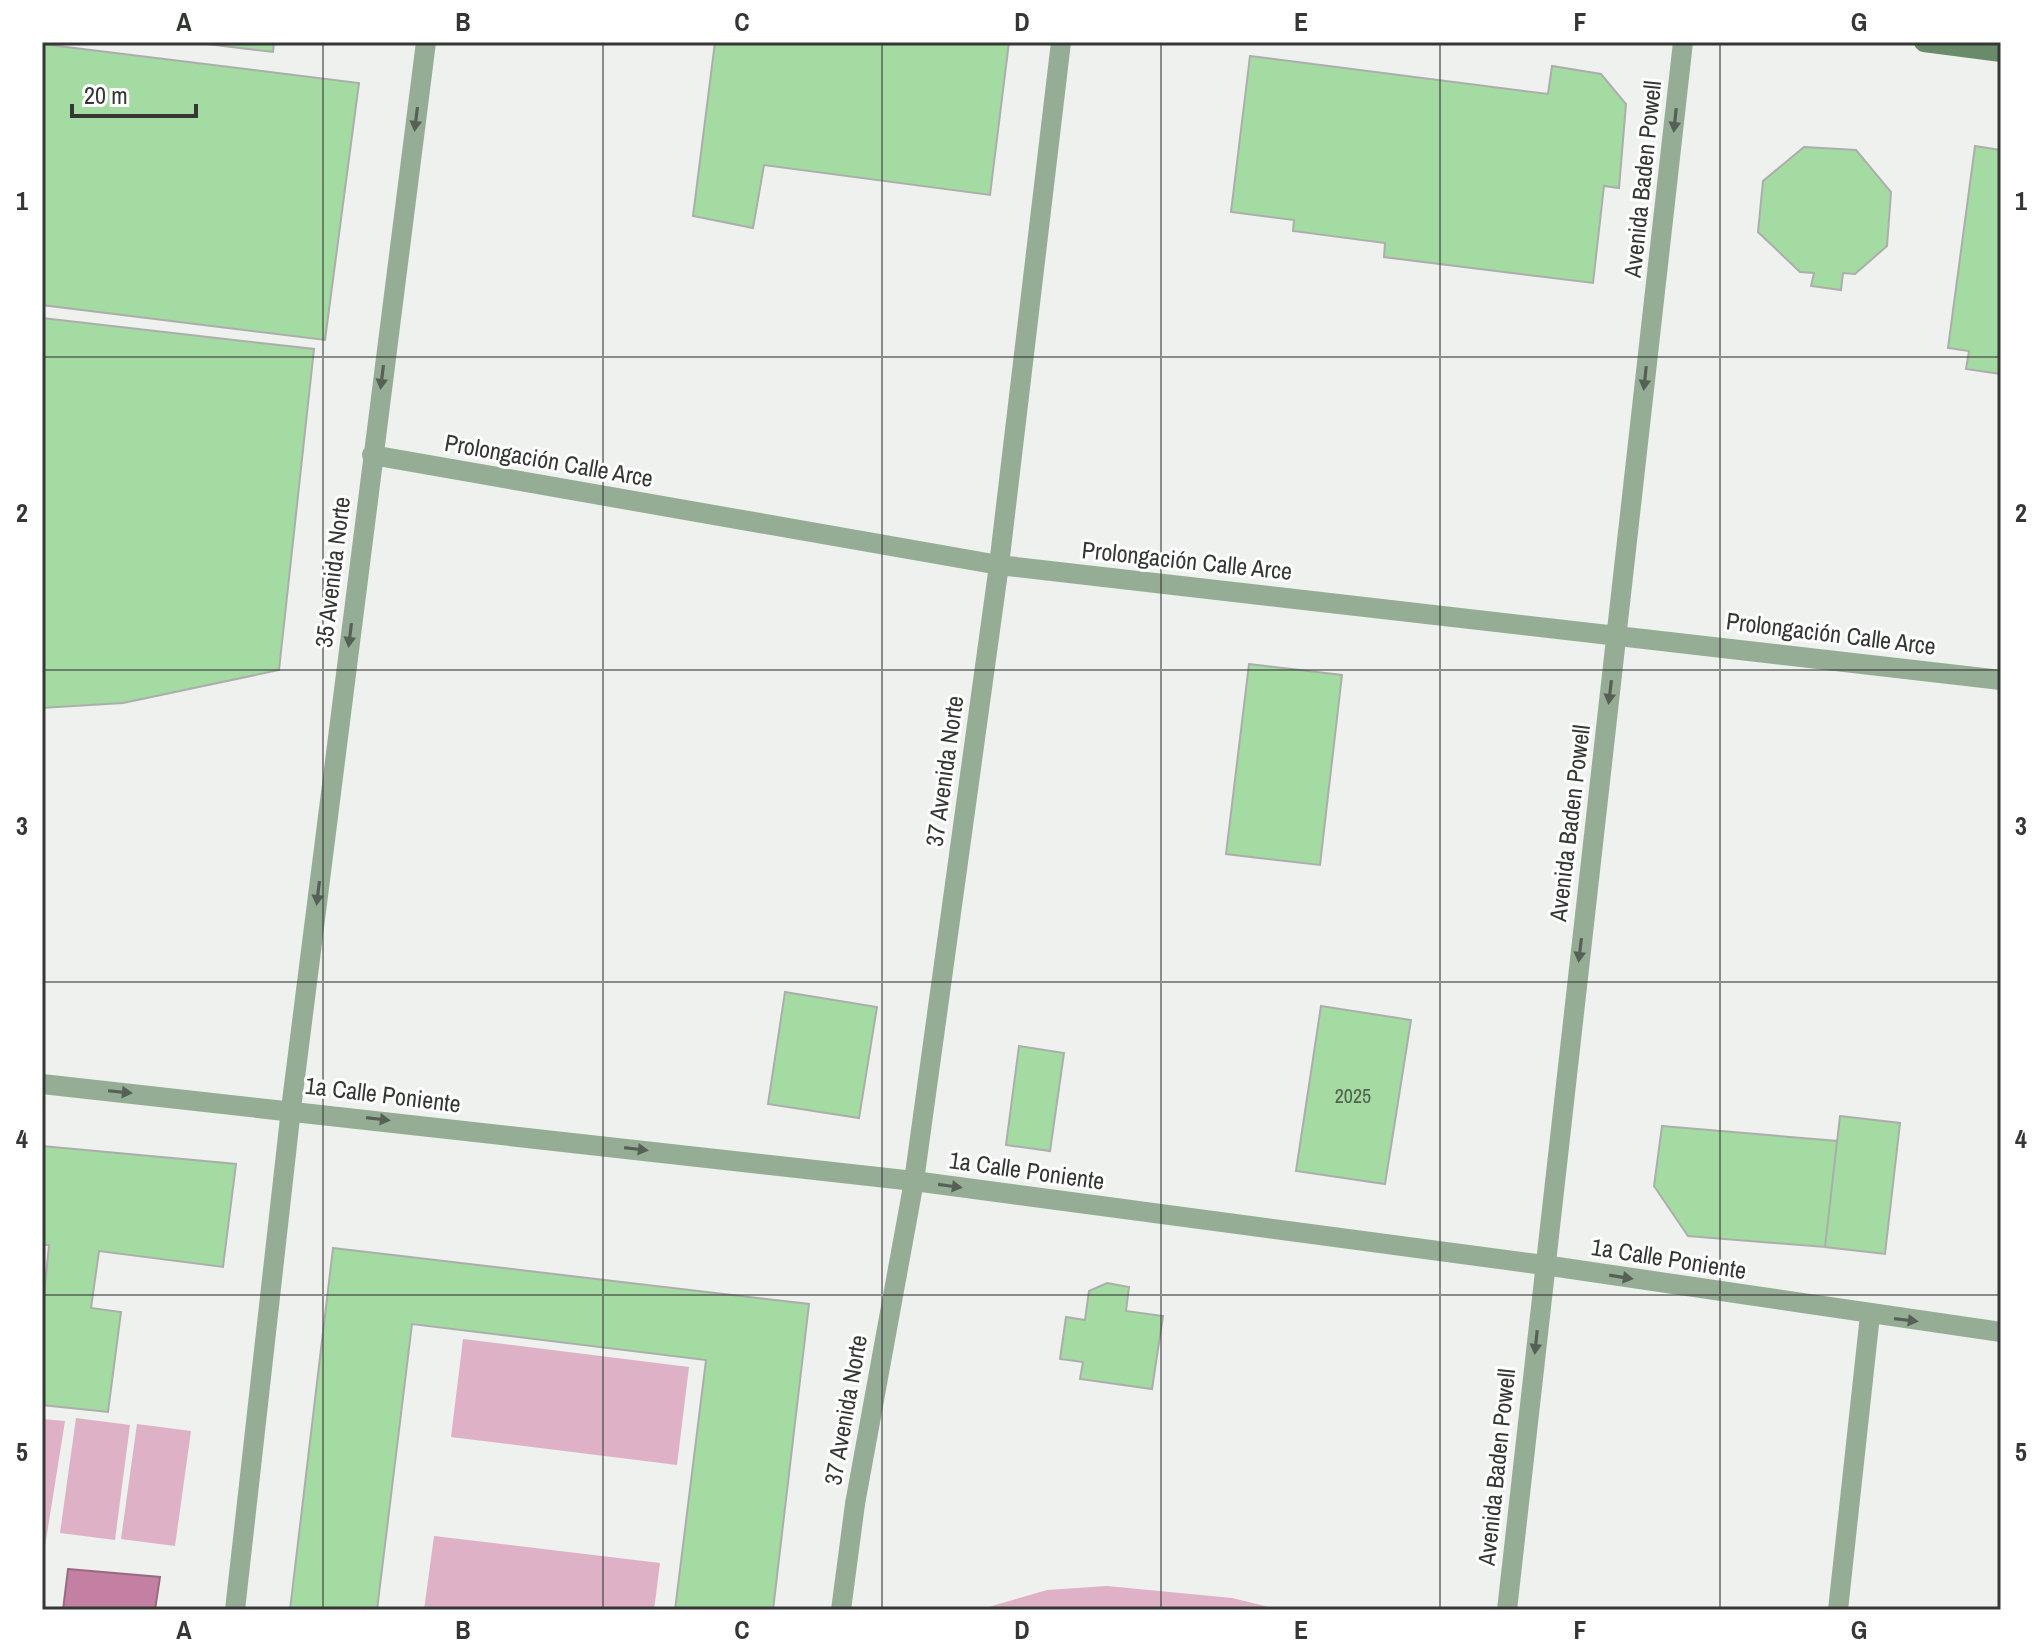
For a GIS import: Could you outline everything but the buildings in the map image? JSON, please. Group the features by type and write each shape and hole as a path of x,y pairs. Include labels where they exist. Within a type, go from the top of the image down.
{"main road":[{"path":"1924,42 2001,52"}],"street":[{"name":"35 Avenida Norte","path":"235,1610 291,1109 426,42"},
{"name":"37 Avenida Norte","path":"841,1610 855,1504 914,1181 999,565 1061,42"},
{"name":"Avenida Baden Powell","path":"1507,1610 1683,42"},
{"name":"Prolongación Calle Arce","path":"372,455 999,565 2001,680"},
{"name":"1a Calle Poniente","path":"42,1084 291,1109 914,1181 1544,1265 2001,1332"},
{"path":"1838,1610 1870,1315"}],"shaded area":[{"path":"463,1339 689,1367 677,1465 451,1437"},
{"path":"76,1418 130,1425 115,1540 60,1533"},
{"path":"42,1419 65,1421 42,1565"},
{"path":"137,1424 191,1431 175,1546 121,1539"},
{"path":"434,1536 660,1563 654,1610 424,1610"},
{"path":"68,1569 160,1577 155,1610 63,1610"},
{"path":"1107,1586 1232,1598 1281,1610 978,1610 1047,1590"}]}
